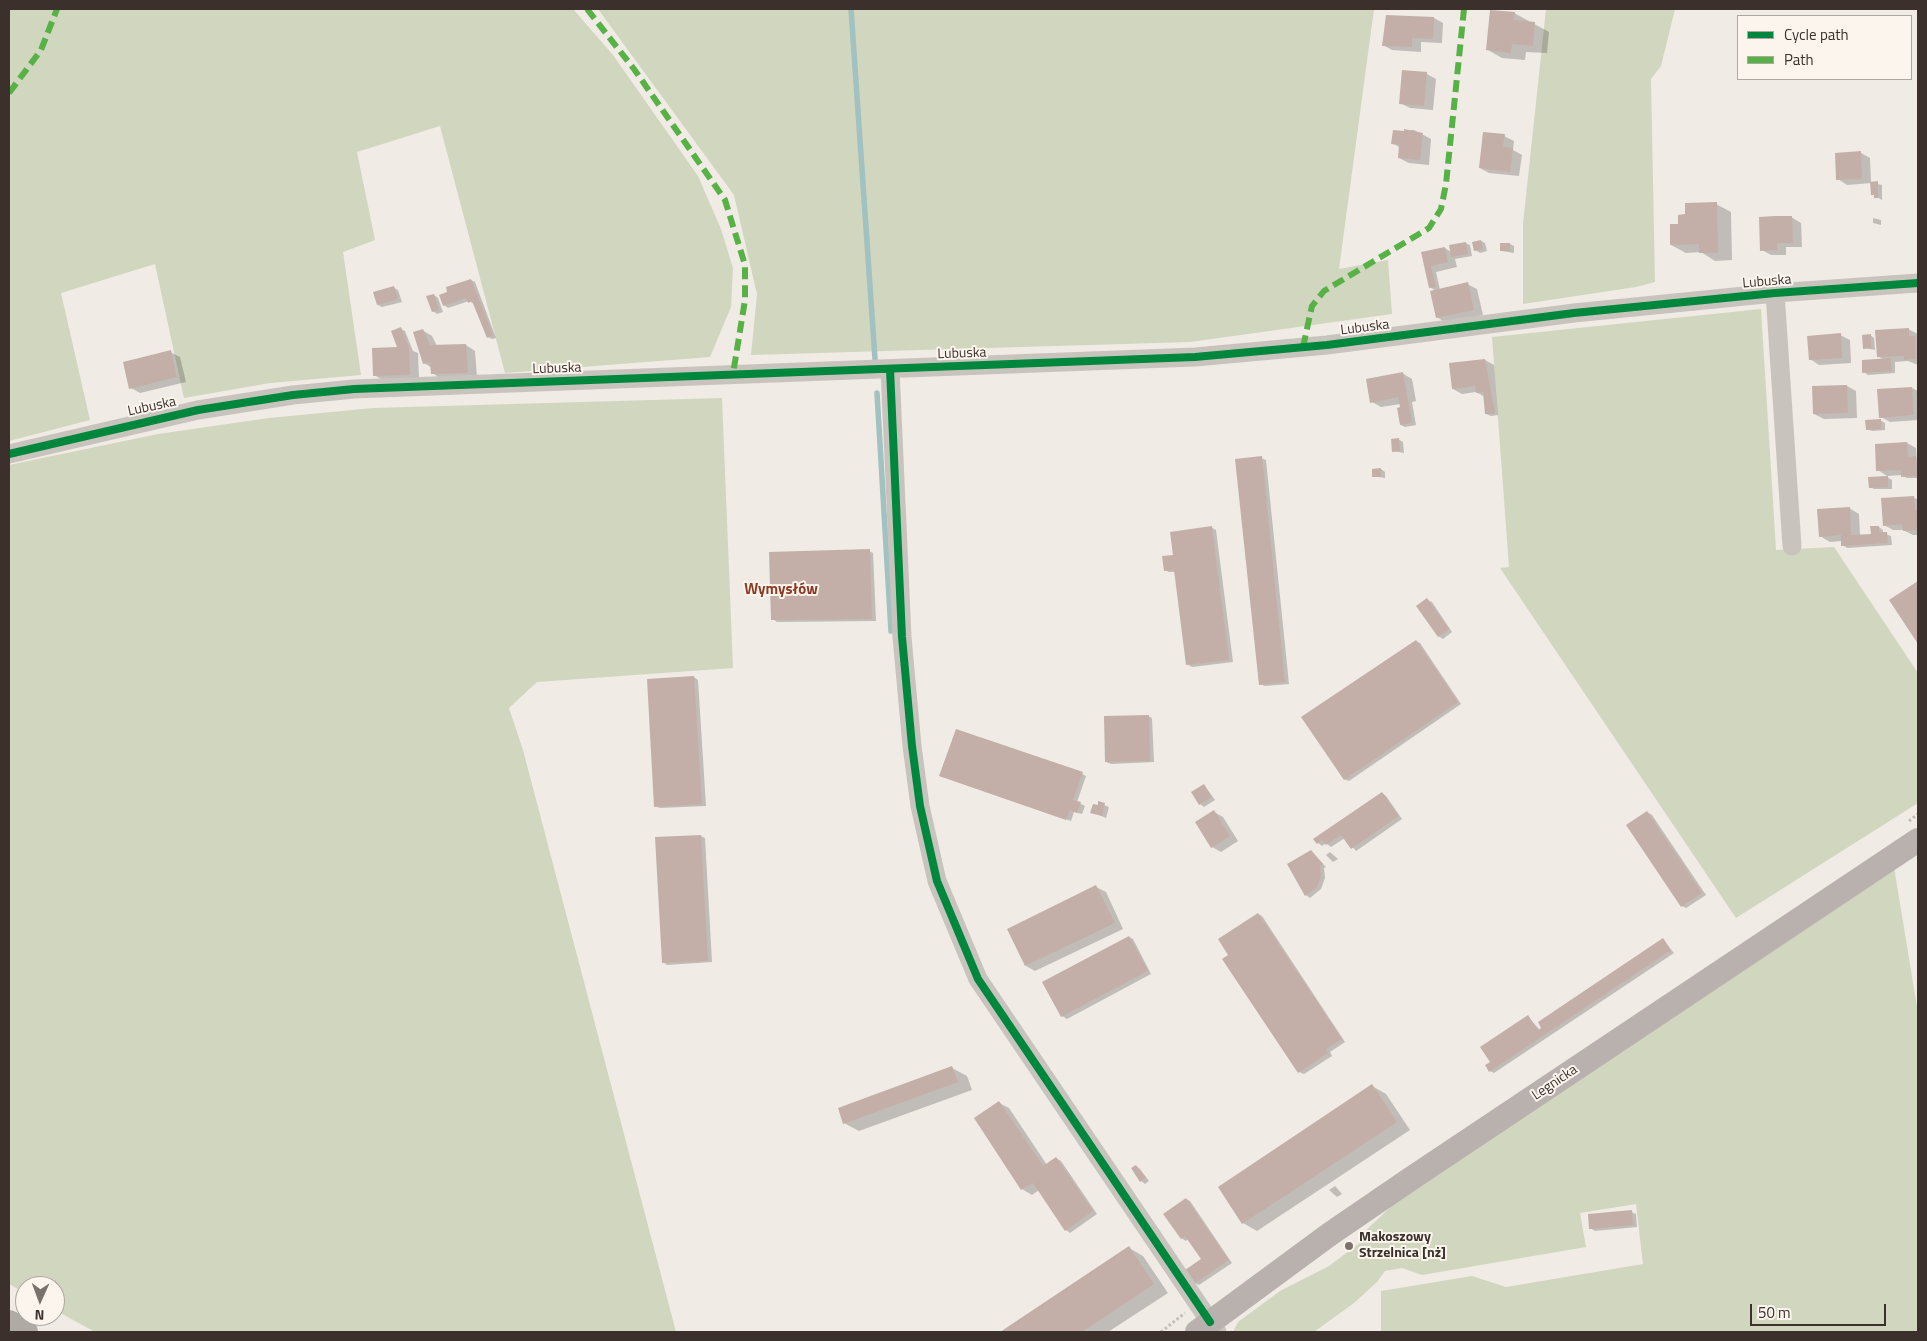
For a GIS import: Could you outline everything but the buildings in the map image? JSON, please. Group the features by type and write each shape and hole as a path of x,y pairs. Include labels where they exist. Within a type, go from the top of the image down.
{"highway":[{"path":"9,1324 24,1332"}],"main road":[{"name":"Legnicka","path":"1208,1329 1378,1201 1918,840"}],"street":[{"name":"Lubuska","path":"9,454 198,410 301,394 354,389 1195,357 1287,349 1574,313 1775,293 1918,283"},
{"path":"1775,293 1792,546"},
{"path":"890,369 902,637 912,746 920,806 937,881 978,979 1208,1329"}],"path":[{"path":"1913,817 1918,814"}],"green space":[{"path":"9,9 573,9 613,55 698,176 721,229 733,268 731,307 710,357 505,373 440,126 357,152 375,240 343,252 361,375 270,383 184,398 155,264 61,293 90,420 9,441"},
{"path":"598,9 1374,9 1339,269 1388,260 1392,314 1190,342 751,355 757,294 734,195"},
{"path":"1546,9 1675,9 1661,66 1651,79 1655,282 1636,287 1523,304 1523,224"},
{"path":"1761,309 1776,550 1834,547 1918,673 1918,803 1736,918 1500,568 1509,567 1492,337"},
{"path":"722,398 733,668 537,682 509,708 523,750 676,1332 95,1332 65,1316 65,1276 15,1276 15,1287 9,1284 9,465 158,434 269,418 373,408"},
{"path":"1894,867 1918,1013 1918,1332 1381,1332 1381,1291 1472,1276 1506,1287 1643,1264 1636,1204 1580,1213 1586,1247 1422,1275 1402,1268 1385,1271 1377,1282 1354,1303 1314,1332 1233,1332 1238,1322 1280,1291 1329,1266 1365,1239 1362,1234 1398,1200"}],"waterway":[{"path":"851,9 875,359"},
{"path":"877,393 891,631"}],"marked path":[{"path":"9,93 41,50 57,9"},
{"path":"587,9 634,69 725,200 745,265 745,300 733,374"},
{"path":"1303,347 1312,306 1324,291 1429,228 1441,209 1446,184 1464,9"}],"cycle path":[{"path":"9,454 198,410 293,395 354,389 1195,357 1327,345 1574,313 1775,293 1918,283"},
{"path":"890,369 902,637 912,746 920,806 937,881 978,979 1210,1322"}],"place":[{"name":"Makoszowy Strzelnica [nż]","path":"1349,1246"}],"district":[{"name":"Wymysłów","path":"781,590"}]}
